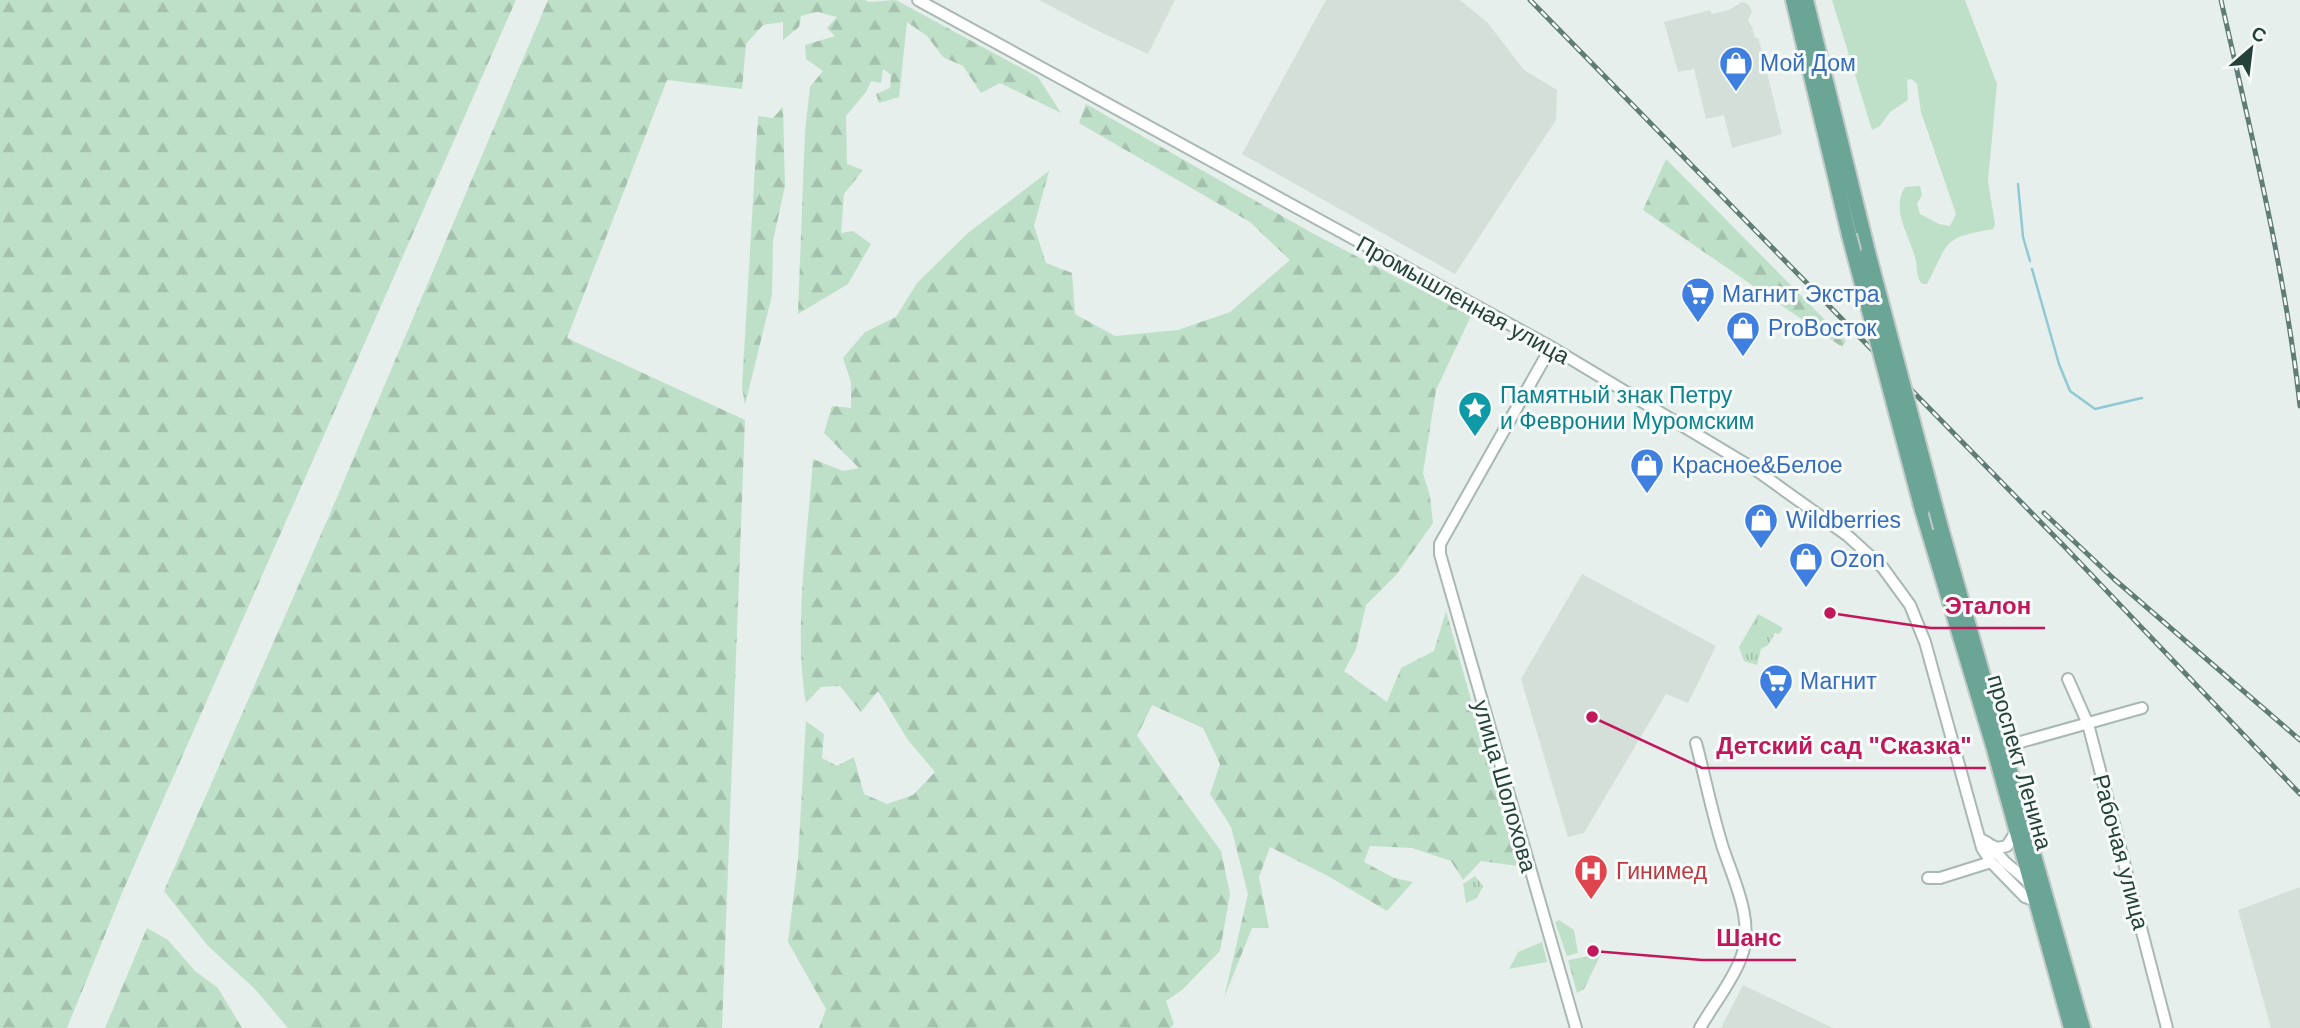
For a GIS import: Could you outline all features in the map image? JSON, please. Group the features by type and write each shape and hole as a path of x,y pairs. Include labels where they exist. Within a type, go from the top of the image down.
{"main road":[{"name":"проспект Ленина","path":"1793,0 1849,234 1922,510 2017,830 2084,1028"},
{"name":"проспект Ленина","path":"1805,0 1941,528 2003,747 2071,1028"}],"street":[{"name":"Промышленная улица","path":"918,0 1550,347 1756,470 1848,536 1883,568 1910,605 1925,642 1985,841 2038,893 2025,897 1991,862 1982,848 1985,841"},
{"name":"улица Шолохова","path":"1550,347 1440,544 1440,554 1576,1028"},
{"name":"Рабочая улица","path":"2068,679 2088,724 2167,1028"},
{"path":"2003,747 2142,708"},
{"path":"1696,743 1723,847 1738,891 1745,939 1741,957 1700,1028"},
{"path":"1985,841 1997,848 2003,848 2010,843 2017,830"},
{"path":"1928,878 1940,878 1991,862"}],"shaded area":[{"path":"1039,0 1175,0 1148,54"},
{"path":"1326,0 1460,0 1487,22 1524,70 1557,90 1556,120 1455,274 1242,154"},
{"name":"Мой Дом","path":"1742,2 1748,4 1752,11 1748,21 1760,44 1782,134 1732,148 1724,115 1706,119 1694,69 1678,72 1664,22 1710,10 1712,14 1729,10"},
{"path":"1582,574 1716,646 1688,703 1666,694 1584,833 1568,837 1521,679"},
{"path":"2300,887 2300,1028 2271,1028 2238,910"},
{"path":"1743,985 1833,1028 1721,1028"}],"green space":[{"path":"0,0 516,0 122,893 67,1028 0,1028"},
{"path":"548,0 896,0 1038,77 1061,113 1000,83 981,93 963,66 943,57 927,36 907,22 899,97 879,103 876,94 890,88 891,75 883,69 881,83 871,81 866,92 846,116 847,164 863,170 844,194 841,233 853,231 871,244 848,284 798,314 805,131 810,87 823,71 806,59 805,45 835,36 827,28 837,17 817,12 801,16 799,27 783,40 783,22 763,25 746,44 742,89 667,80 567,338 745,420 722,1028 288,1028 254,988 208,946 164,891 329,516"},
{"path":"1832,0 1965,0 1997,84 1988,181 1995,224 1993,229 1964,235 1949,244 1927,284 1922,284 1918,278 1915,257 1902,222 1900,204 1905,187 1920,186 1922,195 1917,204 1920,214 1939,224 1950,226 1956,214 1921,112 1917,84 1911,79 1907,80 1908,100 1890,112 1880,126 1872,130"},
{"path":"1086,104 1312,233 1471,316 1436,390 1423,473 1430,496 1433,523 1397,574 1366,605 1356,649 1344,671 1387,702 1401,668 1434,651 1446,611 1518,866 1481,861 1463,880 1451,861 1412,848 1370,846 1364,862 1394,878 1413,882 1387,911 1328,876 1270,847 1259,877 1269,928 1252,928 1224,998 1248,894 1231,827 1210,794 1220,764 1203,728 1152,705 1137,736 1221,851 1230,894 1220,951 1182,990 1166,1001 1174,1024 1170,1028 819,1028 826,1009 788,942 798,859 806,721 824,734 822,758 837,766 854,757 864,794 887,804 913,795 935,772 908,740 878,691 861,712 840,686 821,687 806,703 802,675 801,613 813,459 843,471 859,468 824,433 832,406 851,408 851,382 843,358 865,332 896,317 917,283 968,233 1049,171 1034,226 1046,263 1072,273 1075,314 1115,336 1178,330 1230,312 1290,260 1250,222 1079,123"},
{"path":"783,107 785,186 773,241 772,295 745,405 742,387 758,116 773,118"},
{"path":"1666,159 1846,341 1842,347 1643,210"},
{"path":"1758,614 1783,628 1761,649 1757,665 1744,661 1739,647"},
{"path":"1475,876 1483,886 1477,898 1466,903 1463,884"},
{"path":"1559,920 1574,930 1578,953 1567,956 1555,922"},
{"path":"147,928 168,940 195,971 218,988 242,1028 105,1028"},
{"path":"1542,942 1547,962 1509,969 1518,952"},
{"path":"1601,954 1584,989 1577,993 1568,960"}],"waterway":[{"path":"2018,184 2023,237 2030,261"},
{"path":"2032,269 2059,364 2070,391 2095,409 2142,398"}],"railway":[{"path":"1530,0 2063,545 2300,794"},
{"path":"2221,0 2286,304 2300,406"},
{"path":"2044,513 2114,579 2300,740"}],"place":[{"name":"Мой Дом","path":"1736,93"},
{"name":"Магнит Экстра","path":"1698,324"},
{"name":"ProВосток","path":"1743,358"},
{"name":"Памятный знак Петру и Февронии Муромским","path":"1475,438"},
{"name":"Красное&Белое","path":"1647,495"},
{"name":"Wildberries","path":"1761,550"},
{"name":"Ozon","path":"1806,589"},
{"name":"Эталон","path":"1830,613"},
{"name":"Магнит","path":"1776,711"},
{"name":"Детский сад \"Сказка\"","path":"1592,717"},
{"name":"Гинимед","path":"1591,901"},
{"name":"Шанс","path":"1593,951"}]}
